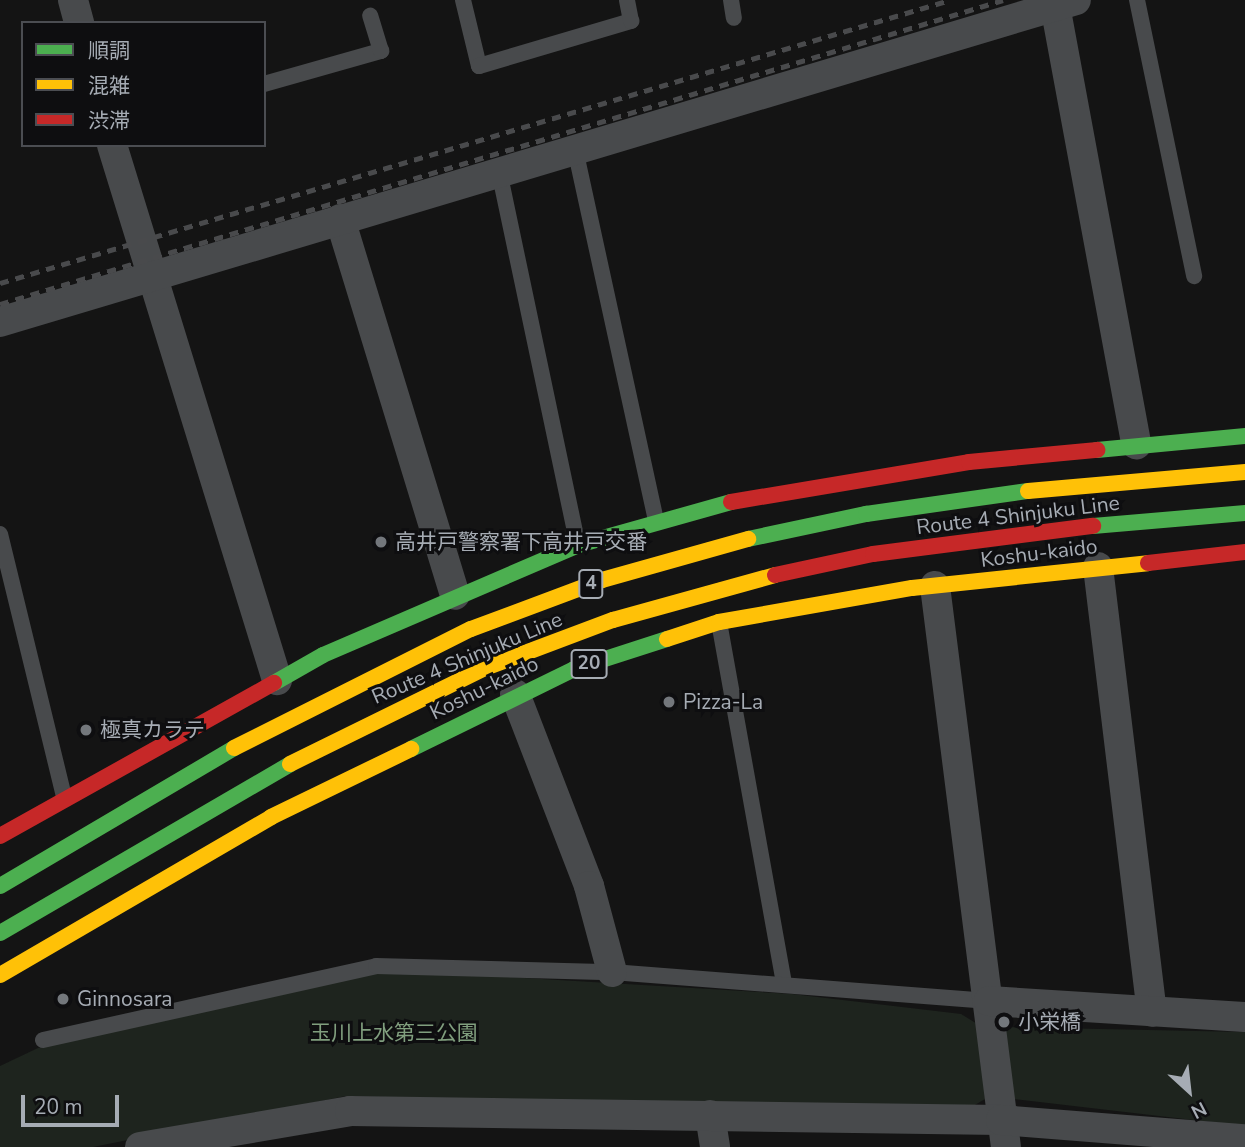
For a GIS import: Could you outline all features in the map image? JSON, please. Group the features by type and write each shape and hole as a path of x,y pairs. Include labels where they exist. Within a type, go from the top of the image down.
{"highway":[{"path":"0,836 64,797 277,680 455,594 578,545 746,498 825,485 970,462 1136,444 1245,436"},
{"name":"Route 4 Shinjuku Line","path":"0,887 221,755 338,692 471,629 602,580 728,543 866,514 1027,491 1245,472"},
{"name":"Route 4 Shinjuku Line","path":"0,933 240,790 358,727 485,668 613,620 740,582 873,554 1039,530 1245,513"},
{"name":"Koshu-kaido","path":"0,975 271,817 515,694 573,669 719,622 935,586 1245,552"}],"street":[{"path":"73,0 78,21"},
{"path":"0,322 1062,2 1136,444"},
{"path":"113,147 150,278 277,680"},
{"path":"340,219 455,594"},
{"path":"1098,567 1152,1012"},
{"path":"935,586 1004,1134"},
{"path":"515,694 589,886 612,972"},
{"path":"989,1001 1245,1017"},
{"path":"148,1146 350,1111 710,1115 1004,1134 1245,1139"},
{"path":"710,1115 715,1147"}],"lane":[{"path":"463,0 479,66 631,21 628,0"},
{"path":"731,0 734,18"},
{"path":"1137,0 1194,276"},
{"path":"266,84 381,51 370,16"},
{"path":"575,149 656,521"},
{"path":"499,171 578,545"},
{"path":"0,534 64,797"},
{"path":"719,622 783,984"},
{"path":"43,1040 376,966 612,972 989,1001"}],"green space":[{"name":"玉川上水第三公園","path":"393,970 792,994 961,1014 979,1025 985,1099 963,1112 346,1096 93,1147 0,1147 0,1066 38,1048"},
{"path":"1005,1027 1245,1032 1245,1126 1013,1099"}],"railway":[{"path":"0,283 950,0"},
{"path":"0,304 1003,0"}],"traffic: fast":[{"path":"1097,450 1245,436"},
{"path":"748,539 866,514 1028,491"},
{"path":"274,683 323,655 578,545 731,502"},
{"path":"1093,526 1245,513"},
{"path":"411,749 574,669 667,639"},
{"path":"0,886 234,748"},
{"path":"0,933 290,764"}],"traffic: slow":[{"path":"1028,491 1245,472"},
{"path":"234,748 471,629 602,580 748,539"},
{"path":"667,639 719,622 912,588 1148,563"},
{"path":"290,764 485,668 613,620 775,575"},
{"path":"0,975 271,817 411,749"}],"traffic: jam":[{"path":"731,502 969,462 1097,450"},
{"path":"775,575 873,554 1093,526"},
{"path":"1148,563 1245,552"},
{"path":"0,836 274,683"}],"place":[{"name":"高井戸警察署下高井戸交番","path":"381,542"},
{"name":"Pizza-La","path":"669,702"},
{"name":"極真カラテ","path":"86,730"},
{"name":"Ginnosara","path":"63,999"},
{"name":"小栄橋","path":"1004,1022"}]}
